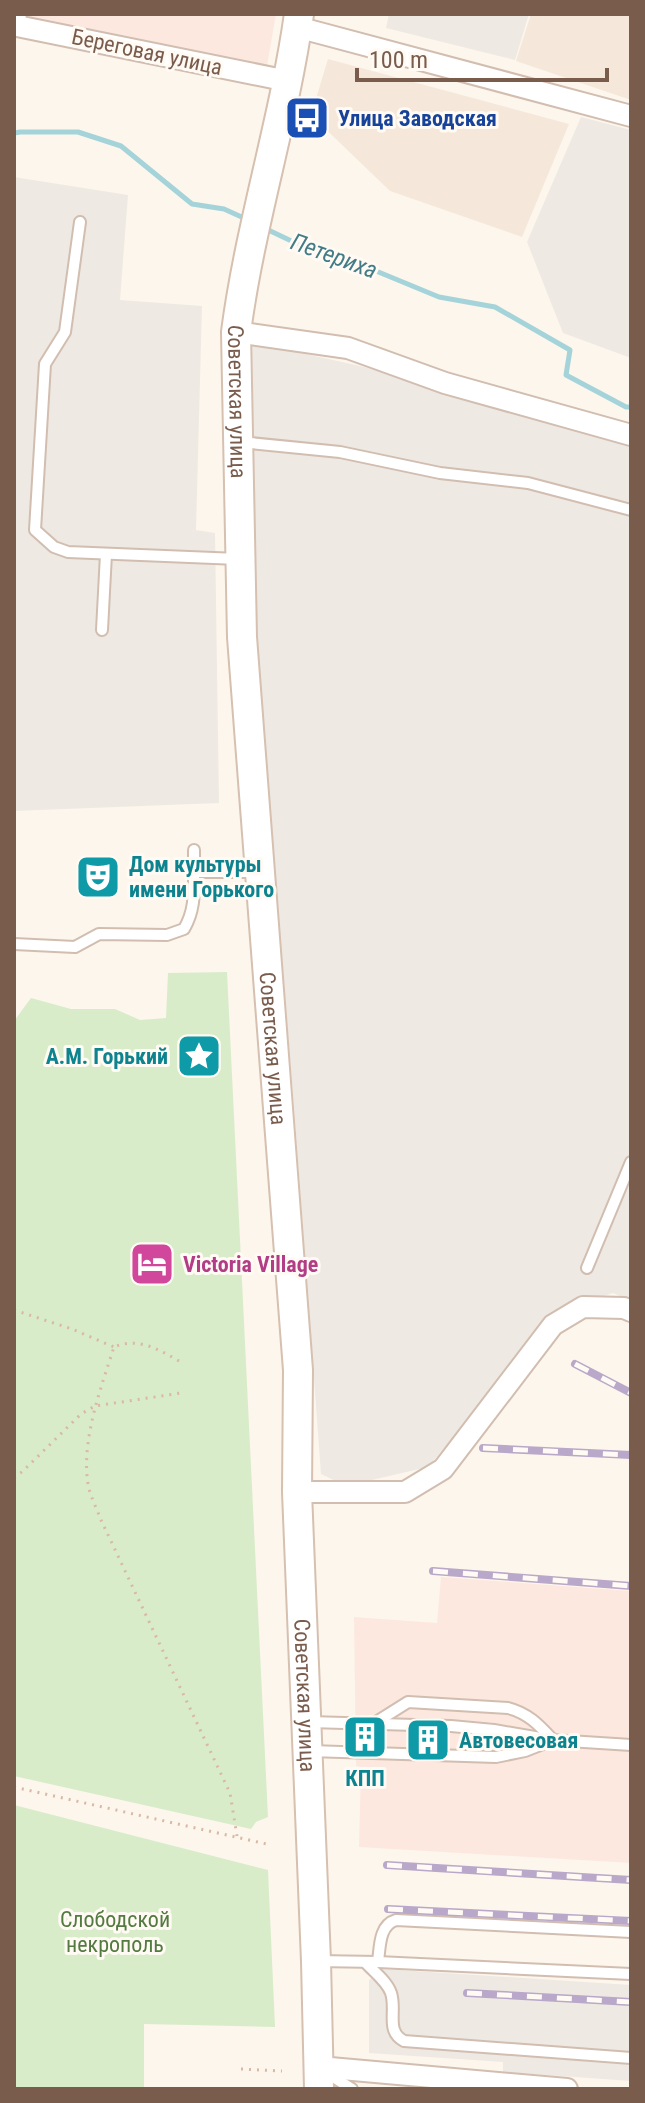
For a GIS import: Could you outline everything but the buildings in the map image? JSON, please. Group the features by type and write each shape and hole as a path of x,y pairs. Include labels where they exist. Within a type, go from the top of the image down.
{"main road":[{"name":"Советская улица","path":"298,21 288,81 242,287 236,332 242,637 297,1343 297,1492 319,2078"}],"street":[{"name":"Береговая улица","path":"15,14 17,26 288,81"},
{"path":"298,21 631,116"},
{"path":"236,332 348,348 445,383 631,435"},
{"path":"297,1492 405,1492 443,1469 553,1325 583,1307 624,1308 631,1311"},
{"path":"319,2078 567,2089"}],"lane":[{"path":"80,222 65,332 45,364 35,530 54,547 68,552 240,559"},
{"path":"238,442 340,452 440,473 528,483 631,510"},
{"path":"102,630 106,554"},
{"path":"14,944 75,947 99,934 167,935 184,929 194,904 194,850"},
{"path":"194,872 260,872"},
{"path":"587,1268 631,1162"},
{"path":"373,1724 408,1702 508,1708 528,1716 553,1740"},
{"path":"307,1722 470,1728 553,1740 631,1745"},
{"path":"308,1751 496,1757 525,1751 553,1740"},
{"path":"378,1962 384,1928 388,1922 396,1920 631,1932"},
{"path":"316,1961 631,1974"},
{"path":"365,1962 389,1988 393,2031 404,2041 631,2058"},
{"path":"319,2078 352,2089"}],"path":[{"path":"14,1310 114,1347 125,1342 142,1343 179,1361"},
{"path":"114,1347 95,1406 87,1455 88,1486 101,1520 230,1793 237,1836"},
{"path":"14,1478 81,1414 95,1406 181,1393"},
{"path":"14,1787 271,1845"},
{"path":"241,2069 282,2071"}],"shaded area":[{"path":"24,14 276,14 267,66 26,22"},
{"path":"389,14 529,14 515,60 386,28"},
{"path":"531,14 631,14 631,100 516,61"},
{"path":"328,59 569,124 522,237 390,191 311,115"},
{"path":"581,117 631,130 631,358 563,333 527,242"},
{"path":"14,177 128,195 120,300 202,306 196,530 215,533 219,803 14,811"},
{"path":"252,342 360,366 631,441 631,1301 613,1293 558,1311 428,1467 346,1486 321,1474 259,675 251,488"},
{"path":"441,1577 631,1591 631,1863 359,1847 361,1767 356,1766 354,1617 437,1623"},
{"path":"383,1969 631,1985 631,2081 503,2072 503,2062 369,2053 369,1980"}],"green space":[{"path":"227,972 268,1817 256,1822 251,1829 14,1776 14,1021 31,998 71,1009 115,1009 140,1020 166,1018 168,973"},
{"name":"Слободской некрополь","path":"14,1805 268,1870 275,2027 144,2024 144,2089 14,2089"}],"waterway":[{"name":"Петериха","path":"14,133 78,132 121,146 192,204 224,209 246,219"},
{"name":"Петериха","path":"262,227 304,247 347,259 439,297 495,307 570,350 566,375 631,407"}],"railway":[{"path":"575,1364 631,1393"},
{"path":"483,1448 631,1455"},
{"path":"433,1571 631,1586"},
{"path":"387,1865 631,1880"},
{"path":"388,1909 631,1921"},
{"path":"467,1993 631,2002"}],"place":[{"name":"Улица Заводская","path":"307,118"},
{"name":"Дом культуры имени Горького","path":"98,877"},
{"name":"А.М. Горький","path":"199,1056"},
{"name":"Victoria Village","path":"152,1264"},
{"name":"КПП","path":"365,1737"},
{"name":"Автовесовая","path":"428,1740"}]}
